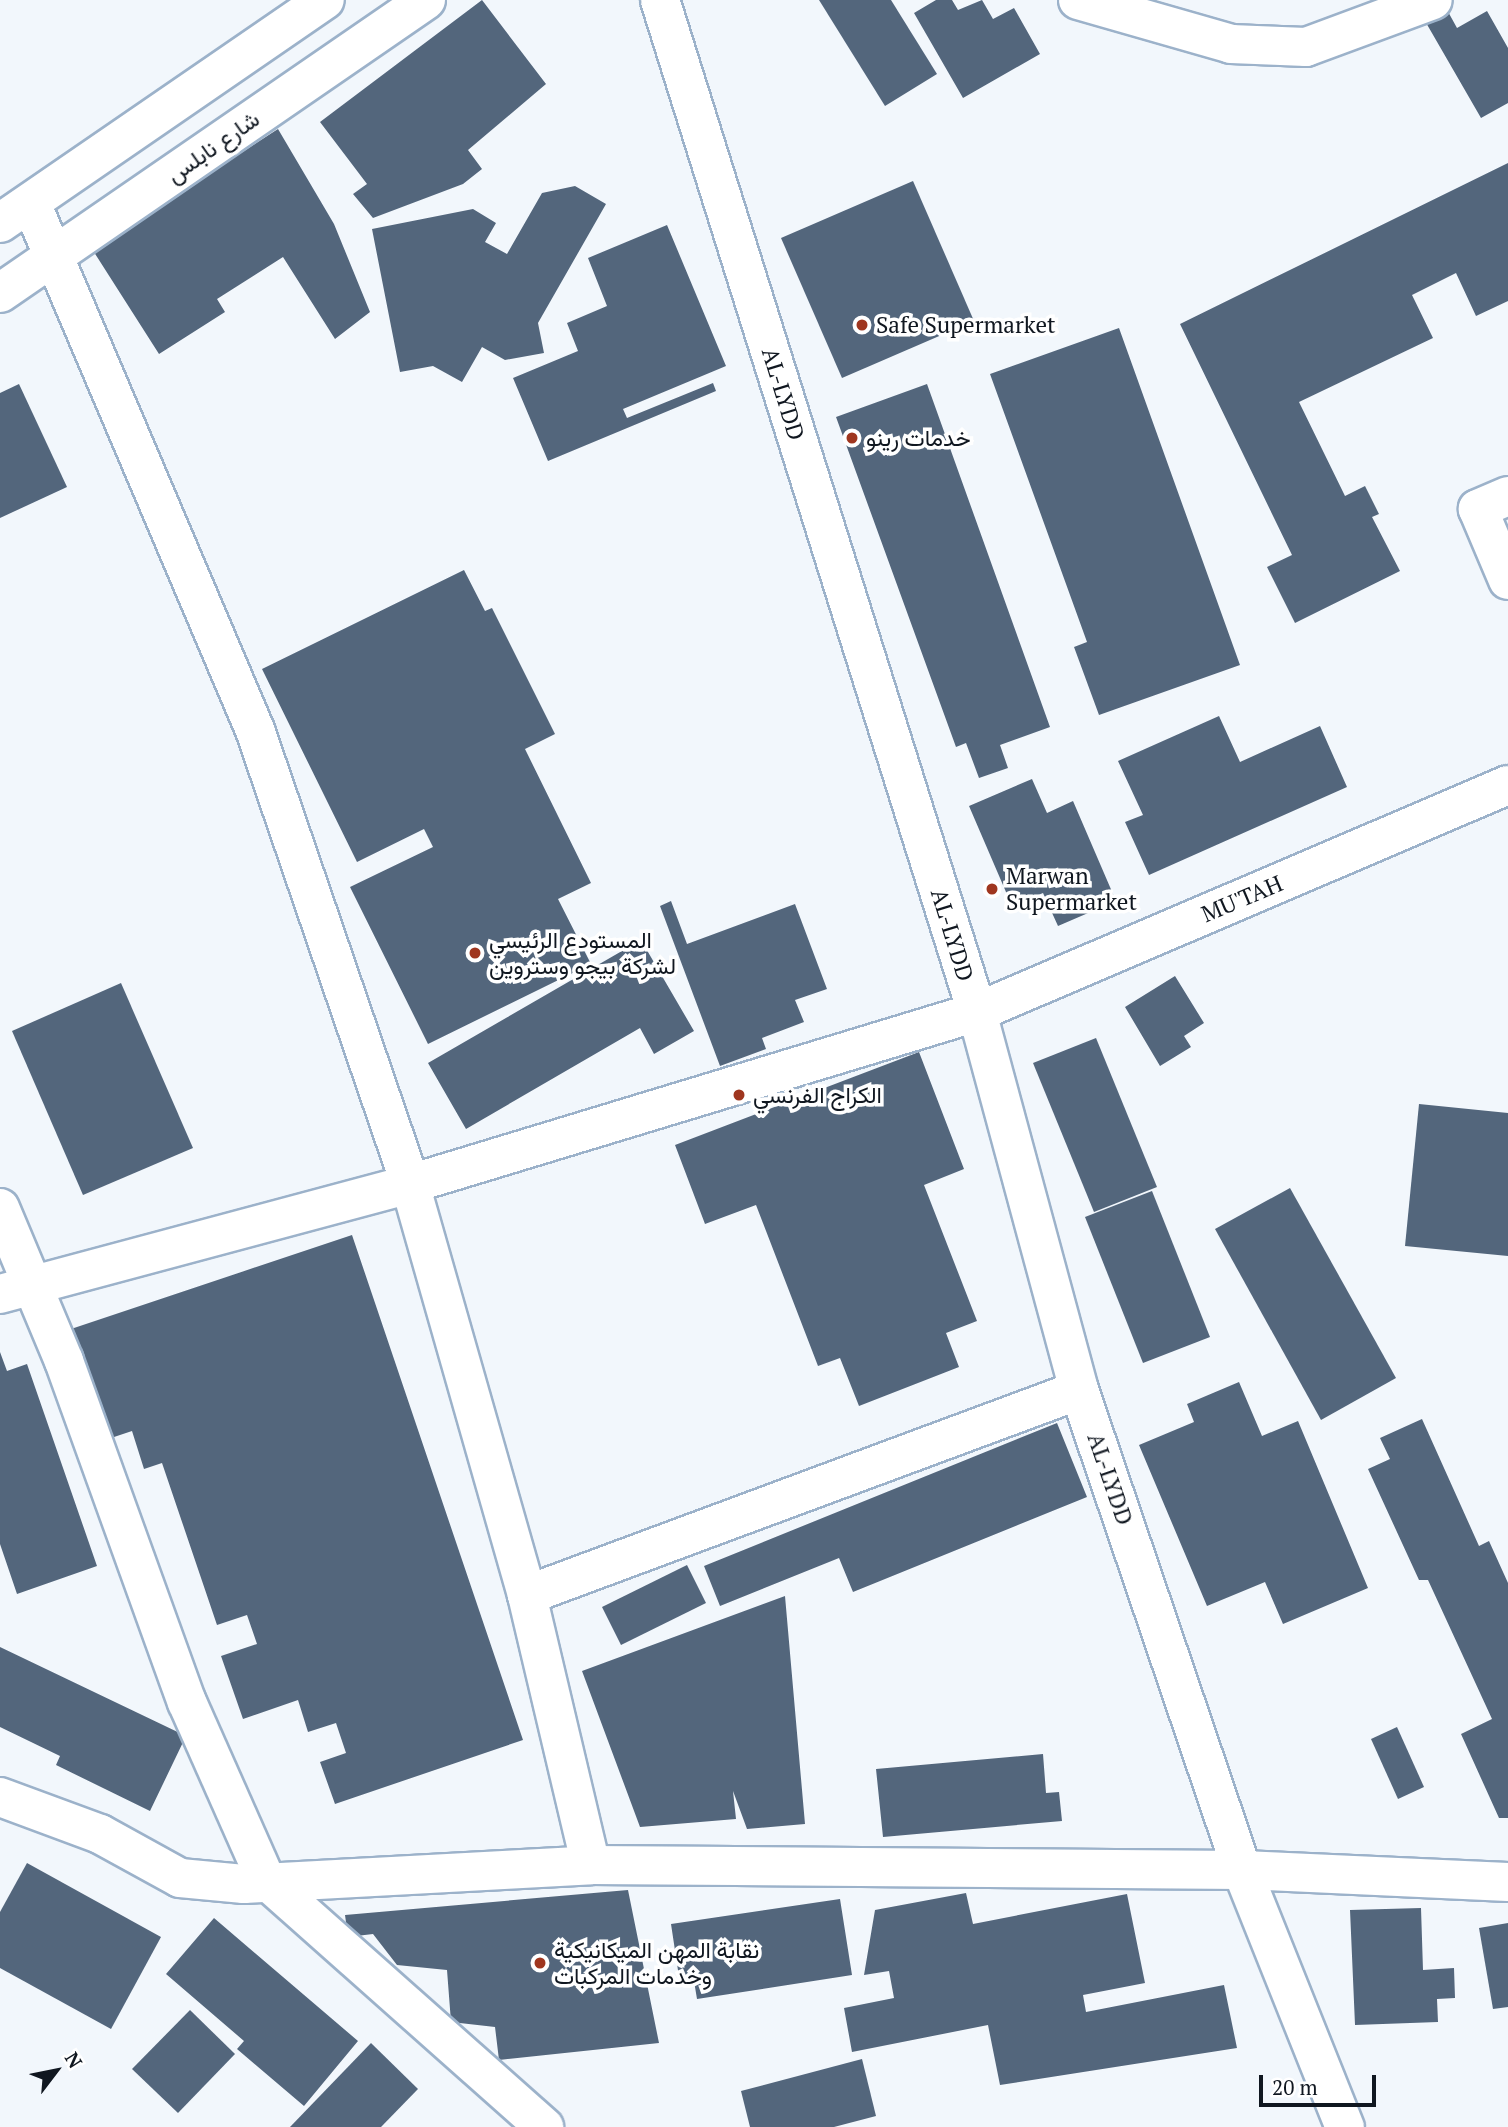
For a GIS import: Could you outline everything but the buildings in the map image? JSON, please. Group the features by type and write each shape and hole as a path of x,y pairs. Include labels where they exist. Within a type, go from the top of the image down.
{"street":[{"path":"325,0 15,213 57,254 255,730 410,1184 527,1595 591,1865"},
{"name":"شارع نابلس","path":"0,293 426,0"},
{"name":"AL-LYDD","path":"660,0 977,1012 1079,1390 1242,1870 1345,2127"},
{"path":"1078,0 1231,44 1306,47 1433,0"},
{"path":"1508,496 1478,509 1508,580"},
{"name":"MU'TAH","path":"17,1290 410,1184 977,1012 1508,785"},
{"path":"0,1208 17,1290 187,1702 266,1880 544,2127"},
{"path":"527,1595 1079,1390"},
{"path":"0,1797 100,1834 180,1878 266,1880 591,1865 1242,1870 1508,1881"}],"place":[{"name":"Safe Supermarket","path":"862,325"},
{"name":"خدمات رينو","path":"852,438"},
{"name":"Marwan Supermarket","path":"992,889"},
{"name":"المستودع الرئيسي لشركة بيجو وستروين","path":"475,953"},
{"name":"الكراج الفرنسي","path":"739,1095"},
{"name":"نقابة المهن الميكانيكية وخدمات المركبات","path":"540,1963"}]}
